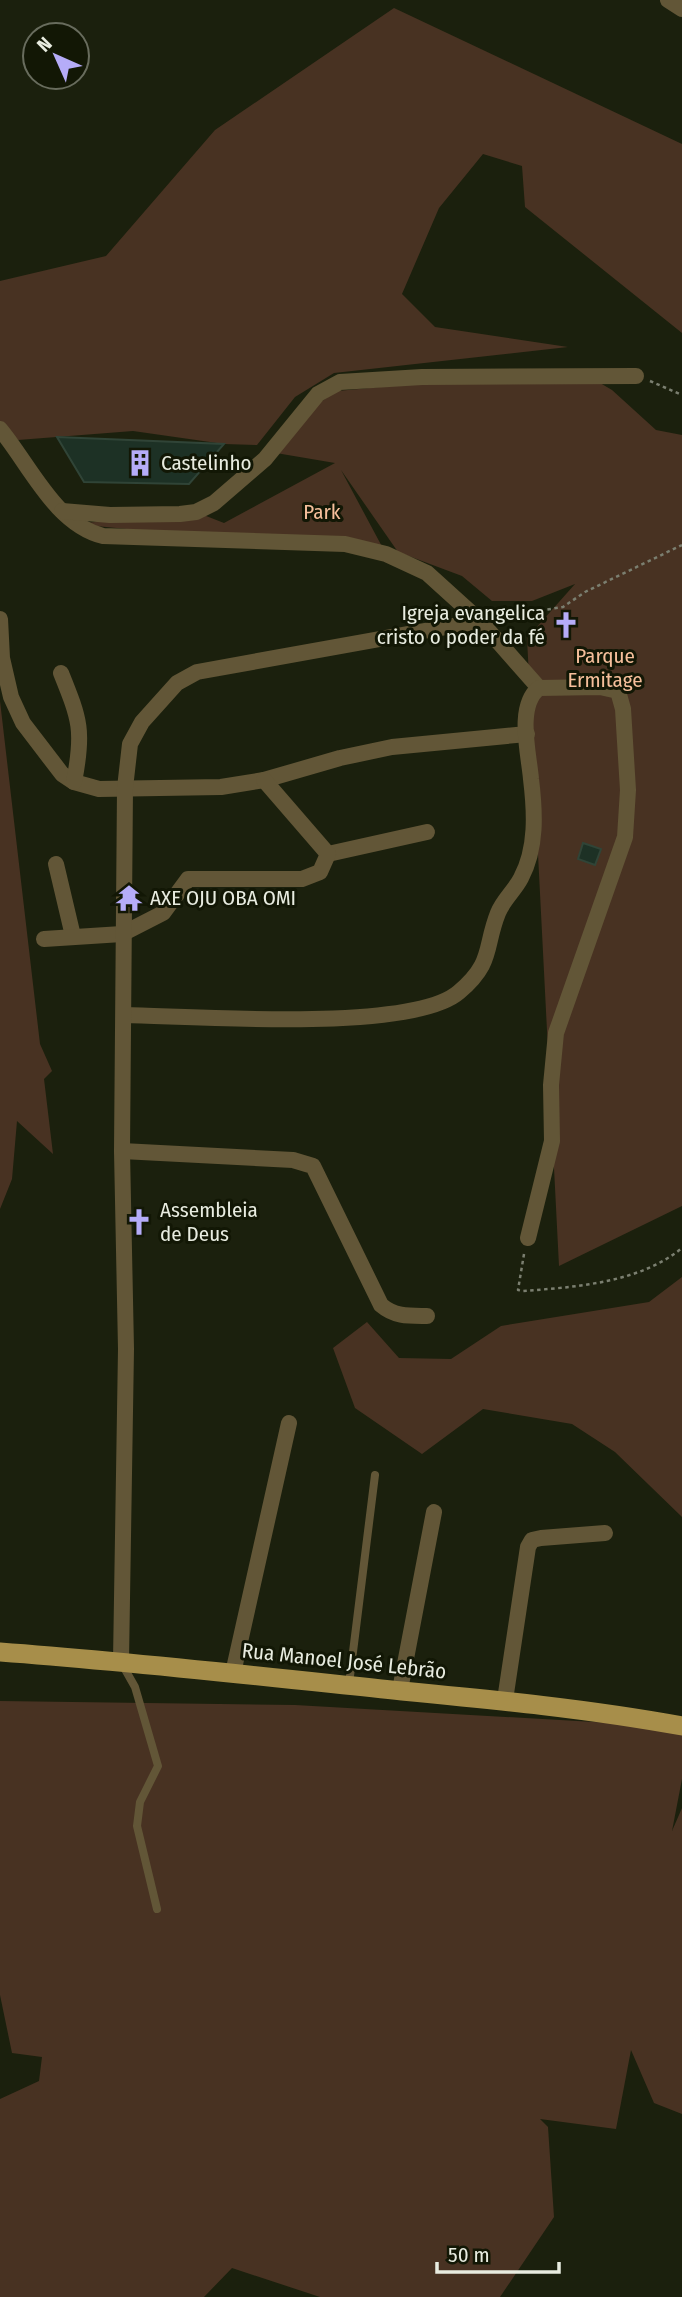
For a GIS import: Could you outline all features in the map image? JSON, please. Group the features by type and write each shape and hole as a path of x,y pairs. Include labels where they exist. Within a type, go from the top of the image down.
{"main road":[{"name":"Rua Manoel José Lebrão","path":"0,1652 121,1661 505,1700 606,1712 682,1726"}],"street":[{"path":"668,0 682,9"},
{"path":"62,511 110,515 180,514 205,508 231,490 265,459 317,394 340,382 422,377 636,376"},
{"path":"0,429 62,511 84,531 103,536 345,544 386,554 427,573 480,621 538,688"},
{"path":"0,619 2,658 11,697 19,715 52,764 74,782 99,789 220,787 264,780 340,758 392,747 527,734"},
{"path":"121,1661 126,1349 122,1152 125,1015 122,934 125,788 130,744 142,722 177,683 197,672 480,621"},
{"path":"61,673 79,718 81,741 74,782"},
{"path":"125,1015 354,1018 414,1010 452,998 487,958 497,915 521,880 530,855 534,804 527,734 529,699 538,688 600,687 618,691 623,709 628,790 625,836 556,1033 551,1085 552,1141 527,1238"},
{"path":"264,780 328,854"},
{"path":"328,854 427,832"},
{"path":"44,939 122,934 163,913 188,879 302,879 320,872 328,854"},
{"path":"56,864 73,936"},
{"path":"122,1152 293,1160 313,1166 381,1305 390,1312 402,1315 427,1316"},
{"path":"233,1673 289,1423"},
{"path":"400,1690 434,1512"},
{"path":"505,1700 528,1547 532,1541 541,1538 605,1533"}],"lane":[{"path":"349,1684 375,1475"},
{"path":"121,1661 135,1687 158,1766 137,1814 139,1838 158,1909"}],"path":[{"path":"636,376 682,395"},
{"path":"480,621 563,607 585,592 682,545"},
{"path":"527,1238 517,1283 518,1290 523,1292 587,1286 673,1256 682,1248"}],"green space":[{"path":"394,8 682,144 682,333 525,207 522,166 483,154 439,208 402,294 435,327 568,347 334,373 295,397 257,445 224,444 133,431 18,440 0,422 0,281 106,256 215,130"},
{"path":"576,369 612,390 656,430 682,435 682,1206 559,1266 527,638 575,584 532,601 492,601 462,576 398,552 341,470 386,554 75,524 196,512 224,523 335,463 276,453 307,411 337,391"},
{"path":"0,701 40,1044 52,1071 44,1079 53,1154 17,1121 12,1179 0,1209"},
{"path":"682,1277 682,1517 615,1452 572,1424 483,1409 422,1454 355,1408 333,1348 367,1322 399,1358 451,1359 501,1326 649,1302"},
{"path":"0,1701 295,1705 682,1727 682,1779 672,1831 682,1808 682,2114 654,2103 631,2050 616,2129 540,2119 548,2127 554,2217 500,2297 320,2297 232,2268 204,2297 0,2297 0,2099 39,2081 42,2057 12,2053 0,1995"}],"building":[{"name":"Castelinho","path":"57,437 224,444 189,484 84,482"},
{"path":"583,843 601,849 595,865 578,859"}],"place":[{"name":"Castelinho","path":"140,463"},
{"name":"Igreja evangelica cristo o poder da fé","path":"566,625"},
{"name":"AXE OJU OBA OMI","path":"129,898"},
{"name":"Assembleia de Deus","path":"139,1222"}],"park label":[{"name":"Park","path":"322,512"},
{"name":"Parque Ermitage","path":"605,668"}]}
